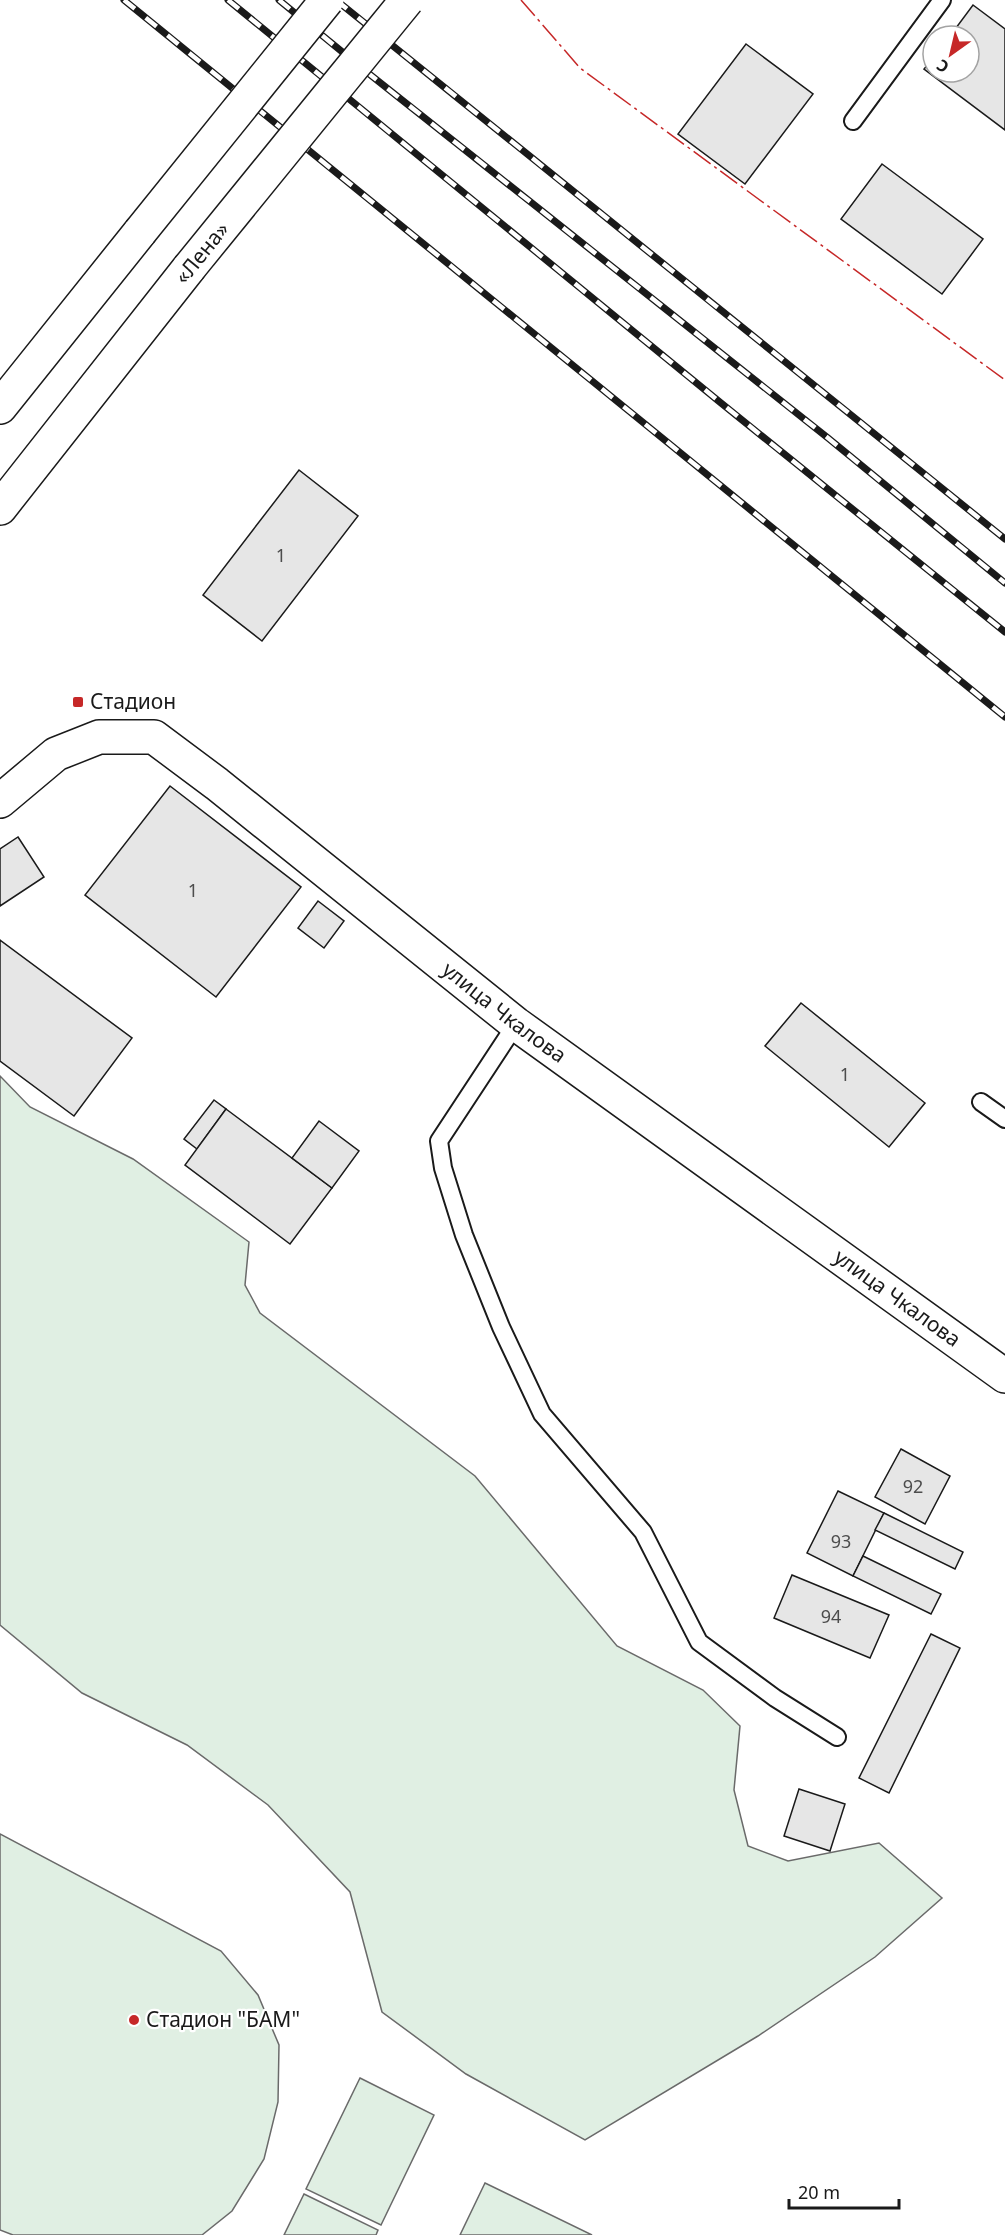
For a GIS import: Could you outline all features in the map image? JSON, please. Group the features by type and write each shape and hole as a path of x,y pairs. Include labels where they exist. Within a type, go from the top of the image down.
{"main road":[{"path":"0,407 327,0"},
{"name":"«Лена»","path":"0,508 189,268 407,0"},
{"name":"улица Чкалова","path":"0,801 56,754 99,737 154,737 217,784 516,1024 1005,1376"}],"lane":[{"path":"853,121 942,0"},
{"path":"516,1024 440,1141 443,1168 464,1235 501,1327 542,1414 643,1532 699,1642 775,1698 837,1737"},
{"path":"981,1102 1005,1119"}],"green space":[{"path":"0,1076 30,1107 133,1159 249,1242 245,1285 260,1313 475,1476 617,1646 703,1690 740,1726 734,1790 748,1846 788,1861 879,1843 942,1898 875,1957 758,2036 585,2140 466,2074 382,2012 350,1892 268,1805 187,1745 82,1693 0,1625"},
{"name":"Стадион \"БАМ\"","path":"0,1834 221,1951 258,1995 279,2045 278,2102 264,2159 232,2211 202,2235 13,2235 0,2230"},
{"path":"360,2078 434,2115 381,2225 306,2189"},
{"path":"485,2183 592,2235 460,2235"},
{"path":"304,2194 378,2230 376,2235 284,2235"}],"building":[{"path":"973,5 1005,29 1005,130 944,84 981,84 981,24 959,24"},
{"path":"746,44 813,94 745,184 678,134"},
{"path":"882,164 983,239 942,294 841,219"},
{"path":"299,470 358,516 262,641 203,595"},
{"path":"170,786 301,887 216,997 85,895"},
{"path":"18,837 44,877 0,906 0,849"},
{"path":"318,901 344,921 324,948 298,928"},
{"path":"0,940 132,1038 74,1116 0,1061"},
{"path":"801,1003 925,1103 889,1147 765,1046"},
{"path":"214,1100 226,1109 197,1149 184,1139"},
{"path":"226,1109 332,1188 290,1244 185,1165"},
{"path":"319,1121 359,1151 332,1188 292,1158"},
{"path":"901,1449 950,1476 925,1524 875,1497"},
{"path":"838,1491 884,1513 853,1576 807,1553"},
{"path":"884,1513 963,1552 955,1569 875,1530"},
{"path":"863,1556 941,1594 931,1614 853,1576"},
{"path":"792,1575 889,1615 870,1658 774,1618"},
{"path":"931,1634 960,1648 889,1793 859,1778"},
{"path":"799,1789 845,1804 830,1851 784,1836"}],"railway":[{"path":"124,0 1005,717"},
{"path":"228,0 1005,632"},
{"path":"279,0 828,438 1005,583"},
{"path":"336,0 1005,539"}],"power":[{"path":"521,0 580,68 1005,380"}],"place":[{"name":"Стадион","path":"78,702"},
{"name":"Стадион \"БАМ\"","path":"134,2020"}]}
